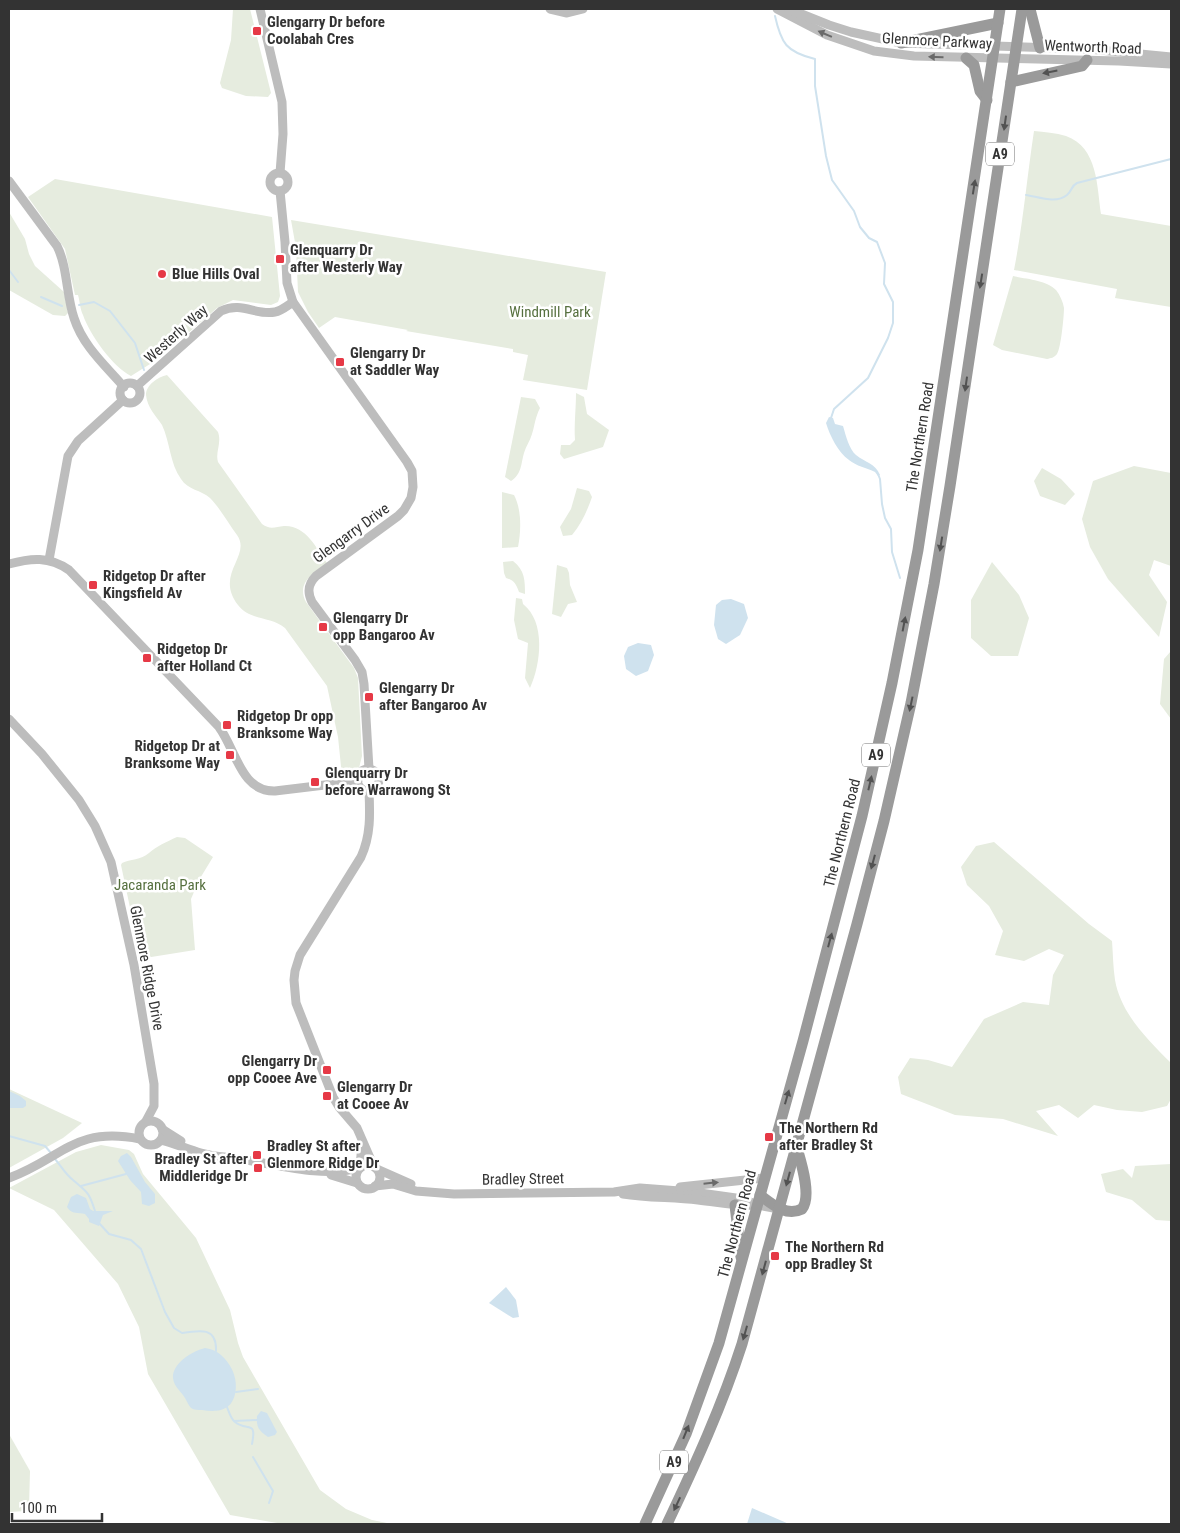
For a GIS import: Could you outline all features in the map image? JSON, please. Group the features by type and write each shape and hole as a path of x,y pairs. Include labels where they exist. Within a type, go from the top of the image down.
{"highway":[{"name":"The Northern Road","path":"645,1524 700,1398 719,1343 849,869 892,683 918,550 1000,9"},
{"name":"A9","path":"667,1524 710,1430 732,1373 779,1210 884,821 911,703 949,494 1022,9"},
{"path":"1030,9 1040,48"},
{"path":"901,43 998,23"},
{"path":"966,58 974,65 980,91 987,100"},
{"path":"1011,82 1082,66 1087,60"},
{"path":"758,1200 779,1210 796,1212 802,1208 805,1203 802,1164 796,1148"},
{"path":"735,1205 742,1263"}],"street":[{"path":"260,9 282,102 283,134 280,173"},
{"path":"550,9 567,13 582,9"},
{"name":"Glenmore Parkway","path":"777,9 788,11 828,26 901,43 1015,53"},
{"name":"Glenmore Parkway","path":"788,11 826,35 865,49 914,56 966,58 994,52"},
{"name":"Wentworth Road","path":"1015,53 1040,48 1098,50 1171,57"},
{"name":"Wentworth Road","path":"1015,53 1087,60 1171,64"},
{"path":"280,173 286,176 288,181 286,188 280,191 272,188 270,182 272,176 280,173"},
{"path":"9,181 62,255 72,312 83,339 124,387"},
{"name":"Glengarry Drive","path":"280,191 286,248 287,283 292,302 407,462 413,475 412,494 401,513 316,576 311,581 309,588 312,602 362,672 369,769"},
{"name":"Westerly Way","path":"137,386 224,310 238,307 272,312 280,310 292,302"},
{"path":"129,384 137,386 140,394 137,400 132,403 123,400 121,392 124,387 129,384"},
{"path":"49,560 68,456 78,441 123,400"},
{"path":"9,564 34,559 49,560 69,570 216,723 228,741 246,778 253,785 262,790 272,792 358,781"},
{"name":"Glenmore Ridge Drive","path":"9,719 42,754 79,800 107,850 115,877 134,965 154,1084 154,1106 161,1126"},
{"path":"369,769 376,772 379,780 375,788 369,790 362,788 358,781 360,773 369,769"},
{"path":"316,1171 357,1183 366,1189 375,1186 380,1176 362,1142 357,1128 338,1107 332,1097 300,1013 295,998 294,986 295,970 300,955 366,846 370,823 369,790"},
{"name":"Glenmore Ridge Drive","path":"143,1124 154,1106"},
{"path":"120,1135 153,1121 182,1142 235,1158"},
{"path":"140,1139 139,1133 143,1124"},
{"path":"9,1178 58,1151 85,1139 120,1135 140,1139 150,1145 155,1144 163,1136 161,1126"},
{"path":"161,1140 223,1158 235,1158 316,1171 338,1172 367,1165 375,1168"},
{"path":"357,1183 356,1177 360,1168 362,1142"},
{"name":"Bradley Street","path":"375,1168 433,1192"},
{"path":"663,1189 764,1178"},
{"name":"Bradley Street","path":"375,1186 393,1184 416,1191 454,1194 614,1192 640,1188 758,1200"},
{"name":"Bradley Street","path":"614,1192 640,1196 699,1200 744,1207 758,1200"}],"green space":[{"path":"233,9 250,9 271,93 268,97 246,96 222,88 220,83 231,40"},
{"path":"1034,131 1066,136 1077,141 1084,149 1090,158 1097,180 1101,214 1171,226 1171,307 1115,298 1117,289 1014,270"},
{"path":"55,179 272,217 280,296 278,302 271,305 233,300 217,308 158,359 131,376 124,372 110,358 91,332 82,313 78,295 75,295 65,249 28,197"},
{"path":"9,212 25,239 35,266 64,292 68,313 65,316 53,315 9,290"},
{"name":"Windmill Park","path":"291,220 606,272 587,390 523,380 528,355 513,352 513,349 335,317 319,328 298,292 296,248"},
{"path":"1013,276 1047,284 1056,290 1060,296 1064,308 1063,324 1058,351 1054,357 1047,359 1002,350 993,345"},
{"path":"167,375 218,432 218,462 262,524 270,528 284,526 298,529 310,538 327,563 308,579 303,589 303,595 306,602 354,668 358,678 362,756 358,772 342,776 338,737 327,686 285,628 279,624 248,614 238,605 232,594 231,575 240,550 237,535 210,498 191,488 181,479 177,473 162,425 148,403 146,395 150,385"},
{"path":"576,393 584,397 587,414 609,430 603,447 564,459 560,454 561,445 570,445 575,440"},
{"path":"521,397 535,399 540,408 519,472 511,481 505,477"},
{"path":"1134,466 1171,473 1171,566 1154,560 1149,575 1167,602 1159,637 1108,579 1090,547 1082,519 1093,481"},
{"path":"1042,468 1061,479 1075,494 1065,505 1040,496 1034,481"},
{"path":"577,488 589,491 592,497 584,517 576,530 572,535 563,536 560,527 571,509"},
{"path":"502,492 514,495 517,501 520,521 518,547 502,548"},
{"path":"513,561 522,572 525,594 519,592 514,583 506,578 504,573 503,562"},
{"path":"992,562 1019,595 1029,618 1018,656 991,656 971,638 971,600"},
{"path":"557,565 567,568 570,585 577,602 568,604 561,617 552,614"},
{"path":"516,598 522,599 523,604 535,621 538,632 539,656 530,688 525,678 528,643 518,639 514,620"},
{"path":"1171,651 1171,719 1160,704 1164,659"},
{"name":"Jacaranda Park","path":"177,837 185,838 213,857 199,880 191,899 195,950 145,958 140,955 121,865 122,863 143,857 158,846"},
{"path":"994,842 1089,924 1112,941 1115,980 1123,1004 1137,1026 1171,1063 1171,1099 1167,1106 1142,1112 1117,1110 1094,1105 1078,1118 1059,1105 1036,1111 1058,1136 1003,1119 955,1115 901,1094 898,1077 910,1058 928,1060 952,1067 984,1019 1023,1002 1049,1005 1053,975 1064,955 1049,949 1024,961 995,955 1003,931 989,906 967,885 961,867 976,846"},
{"path":"9,1089 82,1123 63,1138 9,1168"},
{"path":"101,1145 129,1150 134,1154 143,1174 196,1238 230,1310 243,1357 320,1490 346,1509 372,1520 392,1524 283,1524 230,1515 148,1374 139,1327 118,1284 54,1210 9,1188 76,1152"},
{"path":"1171,1164 1171,1221 1156,1220 1132,1200 1106,1192 1101,1174 1123,1169 1132,1178 1135,1166"},
{"path":"9,1434 30,1471 29,1508 26,1511 9,1512"}],"water":[{"path":"829,417 833,418 835,424 843,426 851,449 860,458 873,466 880,475 878,476 875,472 852,462 841,453 826,423"},
{"path":"731,599 744,604 748,618 740,635 726,644 718,639 714,625 716,605 722,600"},
{"path":"638,643 651,645 654,655 648,671 636,676 626,669 624,656 628,647"},
{"path":"9,1091 26,1101 26,1106 23,1108 9,1108"},
{"path":"127,1153 155,1194 155,1203 149,1206 142,1204 141,1192 130,1180 118,1161 121,1156"},
{"path":"77,1194 86,1198 90,1209 93,1211 113,1211 103,1215 99,1226 89,1222 85,1214 73,1212 67,1207 71,1197"},
{"path":"506,1287 516,1300 519,1317 513,1318 489,1303"},
{"path":"205,1348 219,1353 225,1358 235,1379 236,1387 233,1400 226,1408 218,1411 191,1408 176,1386 173,1378 176,1367 184,1358"},
{"path":"261,1411 267,1413 277,1432 275,1435 268,1437 259,1428 257,1416"},
{"path":"752,1508 789,1524 747,1524"}],"waterway":[{"path":"775,16 786,45 797,53 815,59 815,86 826,156 832,180 854,211 860,227 869,238 877,242 885,263 884,284 893,302 893,323 888,338 868,378 834,409 831,418"},
{"path":"1026,195 1047,199 1063,198 1077,183 1171,159"},
{"path":"9,270 18,282"},
{"path":"41,297 62,306"},
{"path":"79,305 94,302 110,311 135,343 144,370"},
{"path":"878,474 885,518 891,529 892,552 900,578"},
{"path":"9,1136 45,1146 51,1153"},
{"path":"55,1159 68,1176 87,1193 95,1211"},
{"path":"81,1186 126,1174"},
{"path":"99,1223 109,1234 131,1240 141,1249 165,1312 174,1328 182,1333 201,1331 210,1334 216,1343 216,1351"},
{"path":"236,1392 258,1389"},
{"path":"227,1407 235,1422 252,1429 252,1444"},
{"path":"234,1421 257,1420"},
{"path":"253,1457 273,1491 269,1503"}],"place":[{"name":"Glengarry Dr before Coolabah Cres","path":"257,31"},
{"name":"Glenquarry Dr after Westerly Way","path":"280,259"},
{"name":"Blue Hills Oval","path":"162,274"},
{"name":"Glengarry Dr at Saddler Way","path":"340,362"},
{"name":"Ridgetop Dr after Kingsfield Av","path":"93,585"},
{"name":"Glenqarry Dr opp Bangaroo Av","path":"323,627"},
{"name":"Ridgetop Dr after Holland Ct","path":"147,658"},
{"name":"Glengarry Dr after Bangaroo Av","path":"369,697"},
{"name":"Ridgetop Dr opp Branksome Way","path":"227,725"},
{"name":"Ridgetop Dr at Branksome Way","path":"230,755"},
{"name":"Glenquarry Dr before Warrawong St","path":"315,782"},
{"name":"Glengarry Dr opp Cooee Ave","path":"327,1070"},
{"name":"Glengarry Dr at Cooee Av","path":"327,1096"},
{"name":"The Northern Rd after Bradley St","path":"769,1137"},
{"name":"Bradley St after Glenmore Ridge Dr","path":"257,1155"},
{"name":"Bradley St after Middleridge Dr","path":"258,1168"},
{"name":"The Northern Rd opp Bradley St","path":"775,1256"}]}
